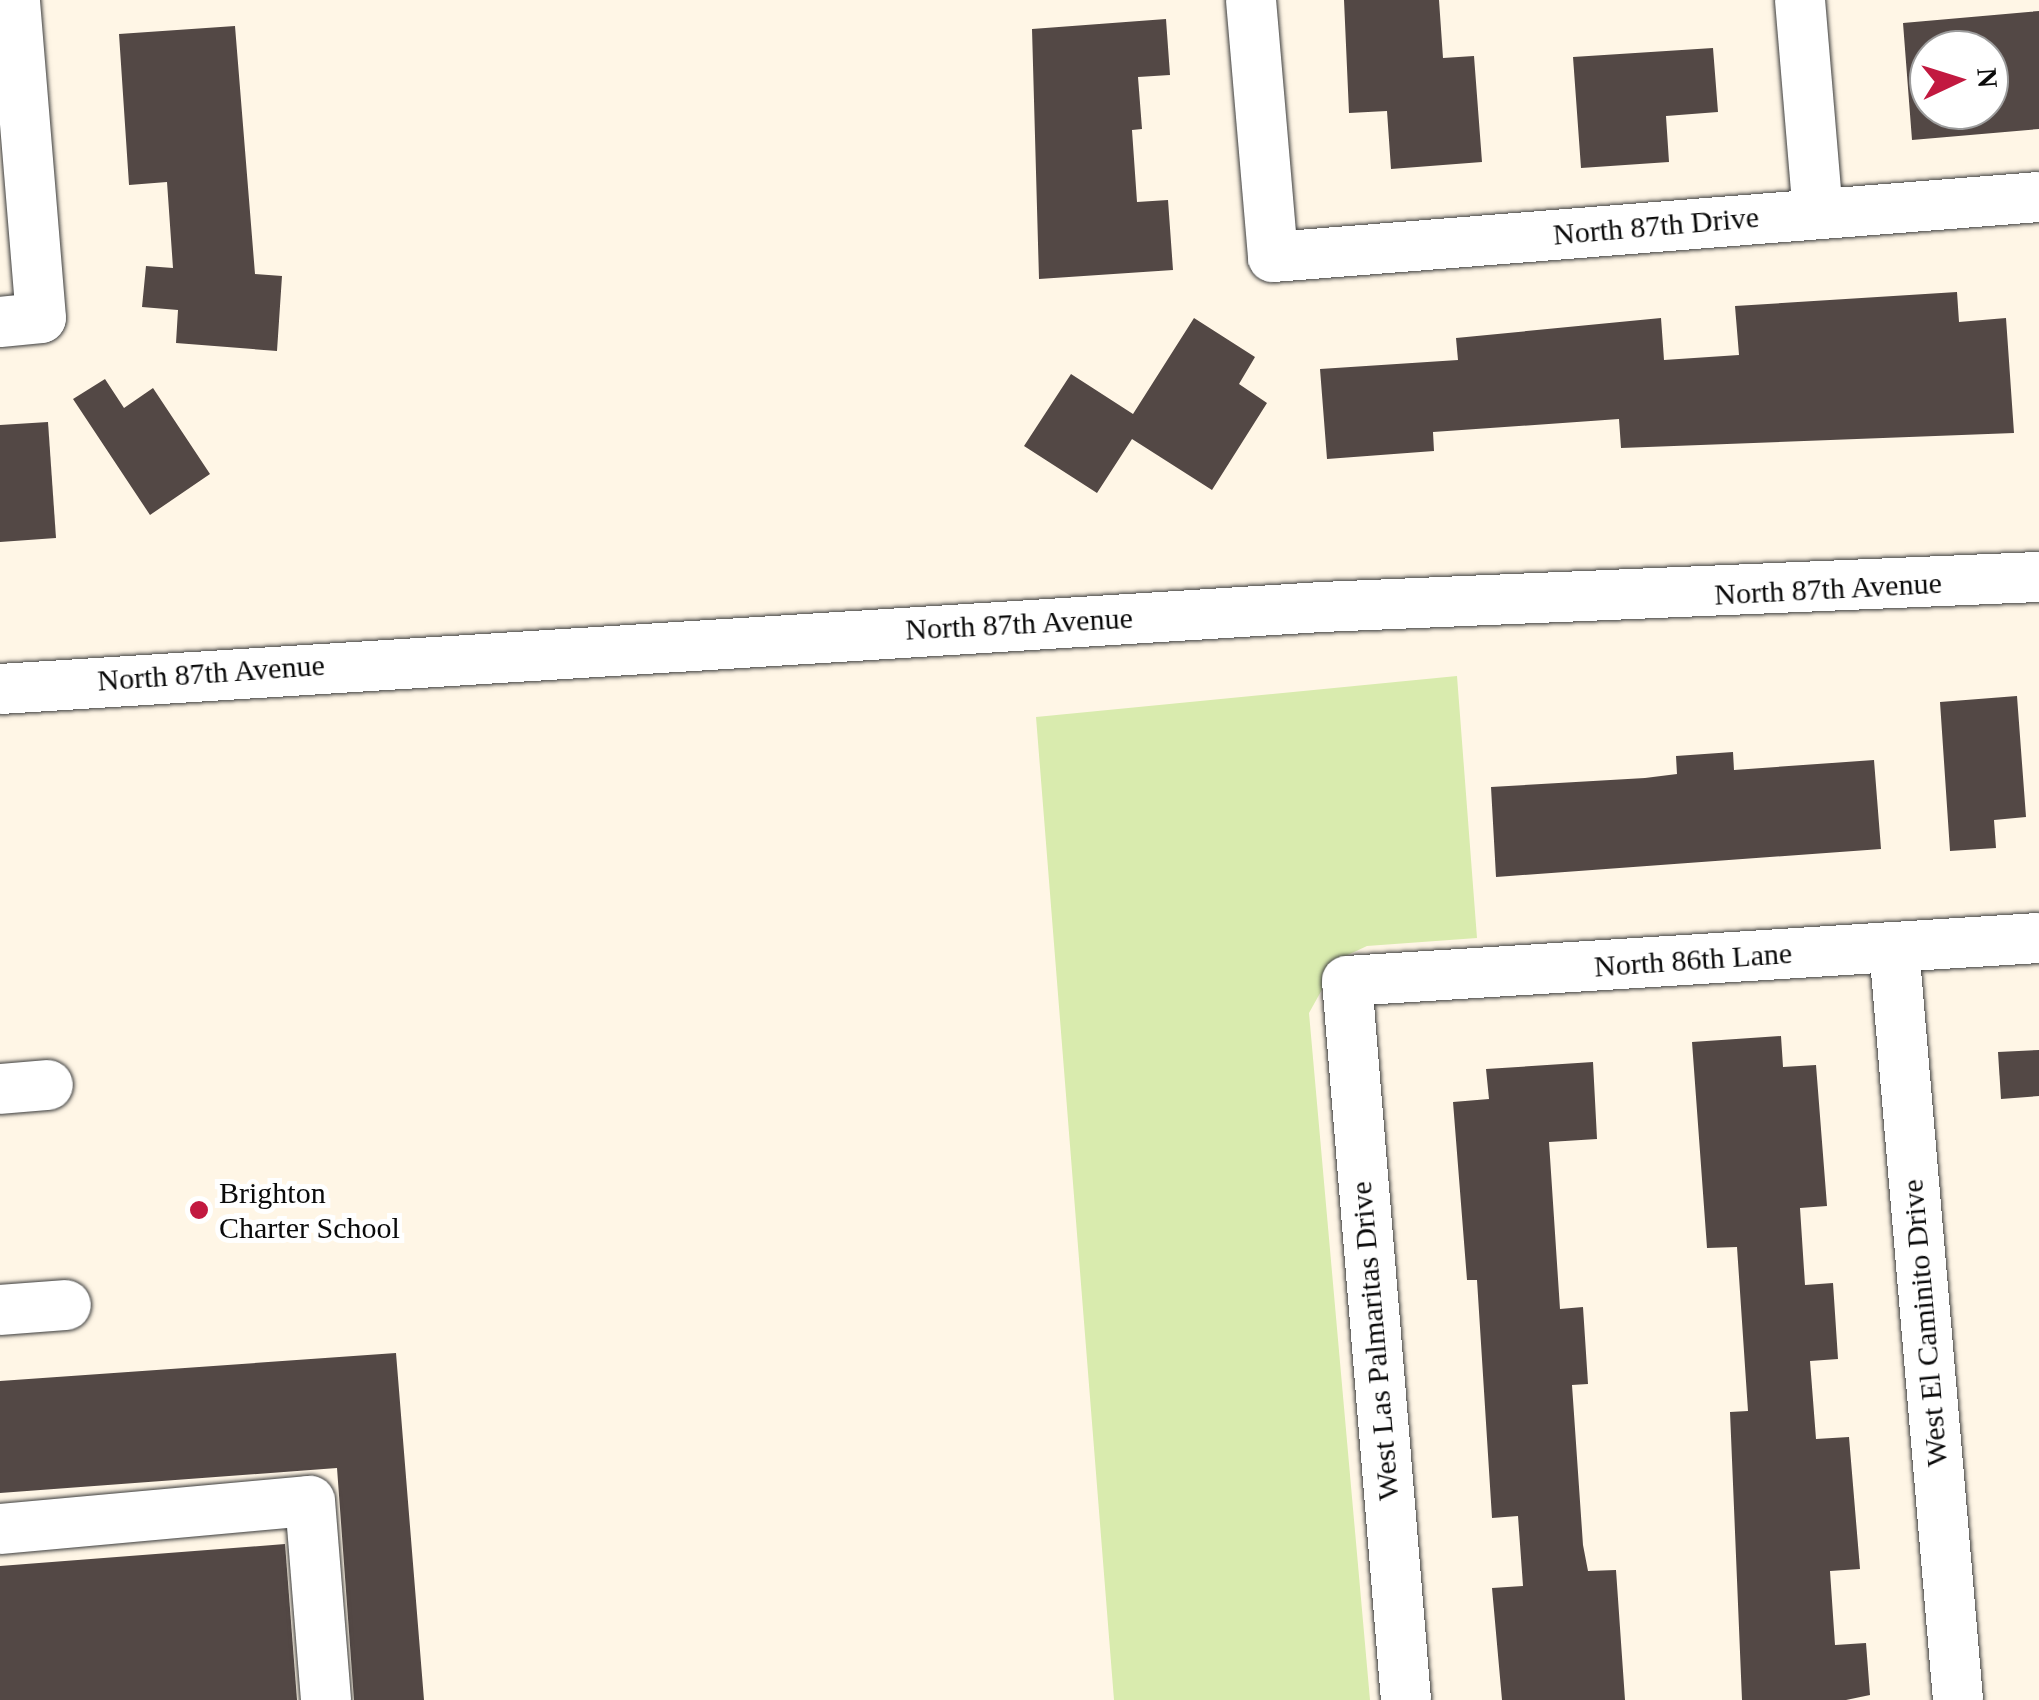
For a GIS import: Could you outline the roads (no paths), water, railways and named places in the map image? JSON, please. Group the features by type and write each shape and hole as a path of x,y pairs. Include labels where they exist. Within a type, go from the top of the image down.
{"street":[{"path":"15,0 20,320"},
{"name":"North 87th Drive","path":"1250,0 1273,258 2039,197"},
{"path":"1800,0 1818,212"},
{"name":"North 87th Avenue","path":"0,689 1283,610 2039,577"},
{"name":"North 86th Lane","path":"1347,981 2039,938"},
{"name":"West El Caminito Drive","path":"1894,947 1958,1700"},
{"name":"West Las Palmaritas Drive","path":"1347,981 1406,1700"},
{"path":"0,1310 66,1305"},
{"path":"0,1528 310,1502 326,1700"}],"place":[{"name":"Brighton Charter School","path":"199,1210"}]}
